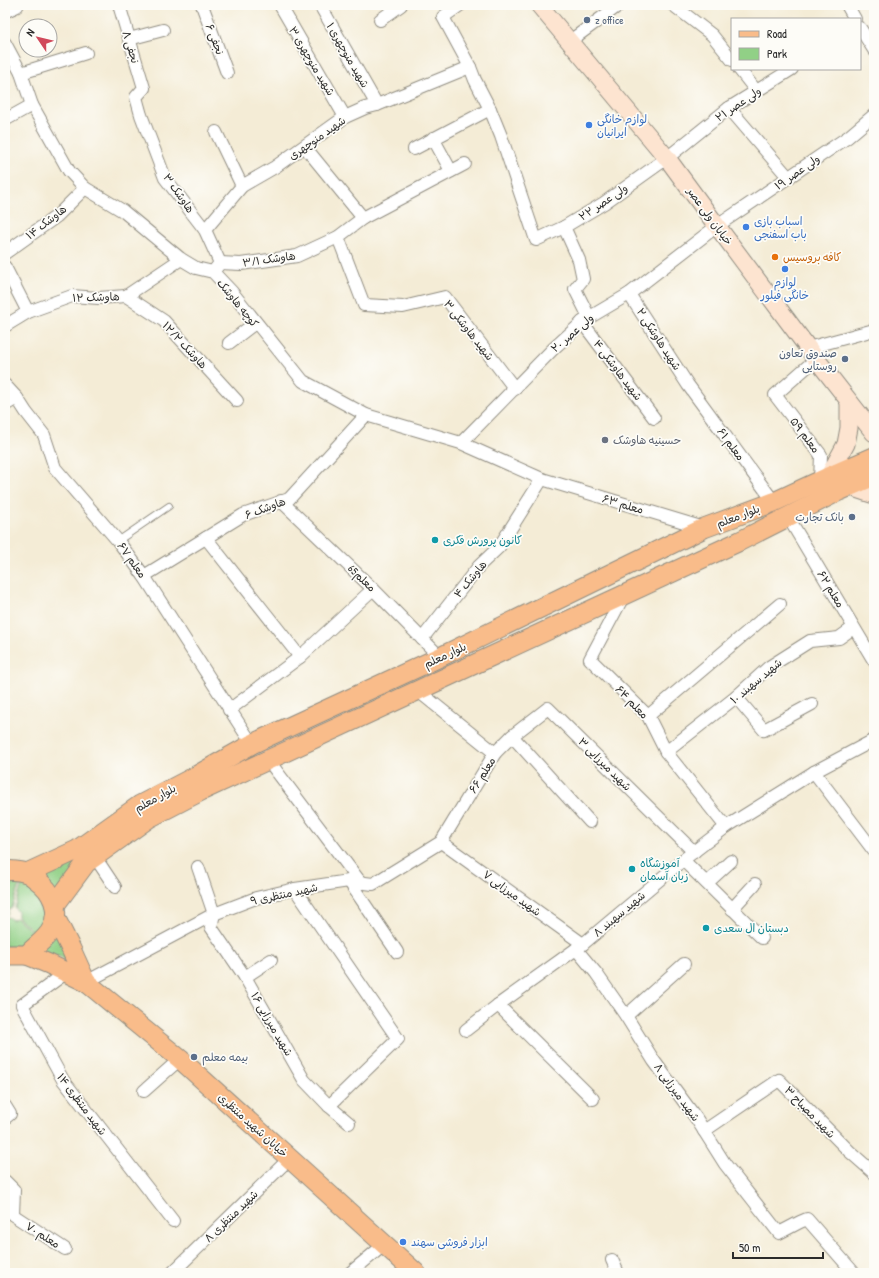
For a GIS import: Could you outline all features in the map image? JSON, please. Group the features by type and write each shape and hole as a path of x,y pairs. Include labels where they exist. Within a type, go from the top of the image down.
{"main road":[{"name":"خیابان ولی عصر","path":"539,5 667,158 813,354 874,433"},
{"path":"874,417 848,402 849,428 836,481 874,495"},
{"name":"بلوار معلم","path":"27,955 45,939 52,929 55,911 86,863 149,818 201,791 740,541 788,517 836,481 874,457"},
{"name":"بلوار معلم","path":"27,873 77,850 140,805 194,777 252,744 440,657 704,528 836,481 874,476"},
{"path":"5,871 27,873 44,885 51,894 55,911 86,982"},
{"path":"5,956 27,955 86,982"},
{"name":"خیابان شهید منتظری","path":"86,982 180,1059 416,1273"}],"street":[{"path":"5,10 16,5"},
{"name":"نجفی ۸","path":"119,5 144,88"},
{"name":"نجفی ۶","path":"202,5 228,73"},
{"name":"شهید منوچهری ۳","path":"280,5 345,117"},
{"name":"شهید منوچهری ۱","path":"320,5 377,106"},
{"path":"380,20 401,5"},
{"path":"414,149 490,109 470,67 443,17 460,5"},
{"path":"570,41 619,5"},
{"path":"673,5 712,35 731,59"},
{"path":"846,5 854,18"},
{"path":"129,39 163,30"},
{"path":"861,30 874,50"},
{"name":"کوچه هاوشک","path":"5,43 21,74 32,105 69,171 85,188 123,211 181,259 196,268 217,268 232,292 255,323 303,381 366,415 461,443 542,479"},
{"path":"21,74 86,53"},
{"name":"شهید منوچهری","path":"205,230 242,186 275,167 305,147 345,117 365,108 377,106 470,67"},
{"path":"740,70 757,92"},
{"name":"ولی عصر ۲۱","path":"667,158 729,108 790,70"},
{"name":"هاوشک ۳","path":"144,88 136,97 141,115 166,178 205,230 217,268"},
{"path":"5,120 32,105"},
{"path":"729,108 789,178"},
{"name":"ولی عصر ۲۲","path":"490,109 501,136 536,240 564,227 604,202 667,158"},
{"name":"ولی عصر ۱۹","path":"717,226 848,137 874,115"},
{"path":"216,132 242,186"},
{"path":"433,138 451,171"},
{"path":"305,147 363,218"},
{"name":"هاوشک ۳/۱","path":"217,268 297,256 338,238 363,218 465,164"},
{"name":"هاوشک ۱۴","path":"5,253 57,216 85,188"},
{"name":"ولی عصر ۲۰","path":"461,443 554,348 585,320 629,294 717,226"},
{"name":"شهید هاوشکی ۴","path":"564,227 579,260 584,279 575,289 585,320 654,418"},
{"name":"شهید هاوشکی ۳","path":"338,238 364,305 402,307 445,297 515,388"},
{"name":"هاوشک ۱۲","path":"5,326 28,312 72,296 98,298 126,296 181,259"},
{"path":"5,267 28,312"},
{"name":"شهید هاوشکی ۲","path":"629,294 688,385"},
{"name":"هاوشک ۱۲/۲","path":"126,296 164,321 238,401"},
{"path":"229,343 255,323"},
{"path":"813,354 874,330"},
{"name":"معلم ۵۹","path":"813,354 808,366 775,395 821,455 836,481"},
{"name":"معلم ۶۷","path":"5,385 17,398 44,435 56,468 118,541 144,576 252,744"},
{"name":"معلم ۶۱","path":"688,385 774,502"},
{"path":"5,405 17,398"},
{"name":"هاوشک ۶","path":"144,576 244,515 289,499 366,415"},
{"name":"معلم ۶۳","path":"542,479 704,528"},
{"name":"هاوشک ۴","path":"422,639 479,566 498,547 542,479"},
{"name":"معلم65","path":"281,501 373,589 440,657"},
{"name":"معلم ۶۲","path":"788,517 874,661"},
{"path":"206,538 300,657"},
{"path":"229,710 300,657 373,589"},
{"name":"معلم ۶۴","path":"625,594 590,659 648,716 666,752 726,827"},
{"path":"648,716 780,604"},
{"name":"شهید سهبند ۱۰","path":"666,752 736,697 769,667 810,641 839,638 854,628"},
{"name":"معلم ۶۶","path":"417,690 495,753 441,842"},
{"path":"736,697 764,730 812,704"},
{"name":"شهید میرزایی ۳","path":"512,736 548,708 694,852"},
{"path":"495,753 512,736 590,822"},
{"name":"شهید سهبند ۸","path":"466,1030 580,946 683,860 726,827 814,772 874,740"},
{"path":"268,760 355,882 397,952"},
{"path":"814,772 874,851"},
{"name":"شهید منتظری ۹","path":"86,982 214,914 256,898 295,889 355,882 373,884 441,842"},
{"name":"شهید میرزایی ۷","path":"441,842 580,946"},
{"path":"95,857 115,887"},
{"path":"683,860 762,938"},
{"path":"707,883 731,861"},
{"name":"شهید میرزایی ۱۶","path":"198,867 214,914 211,927 245,977 304,1080 329,1106 349,1123"},
{"path":"732,909 755,884"},
{"path":"295,889 398,1039 329,1106"},
{"name":"شهید میرزایی ۸","path":"580,946 654,1061 704,1131 725,1164 780,1233 800,1222 807,1220 854,1273"},
{"path":"245,977 271,960"},
{"path":"626,1016 684,964"},
{"name":"شهید منتظری ۱۴","path":"67,972 22,1005 63,1080 172,1220"},
{"path":"498,1005 593,1099"},
{"path":"144,1091 180,1059"},
{"name":"شهید مصباح ۳","path":"704,1131 779,1080 849,1151 874,1173"},
{"path":"5,1106 10,1114 5,1118"},
{"name":"شهید منتظری ۸","path":"172,1273 290,1158"},
{"name":"معلم ۷۰","path":"5,1181 14,1190 13,1216 65,1249"},
{"path":"350,1273 385,1244"},
{"path":"612,1260 618,1273"}],"lane":[{"path":"118,541 170,506"}],"green space":[{"path":"77,851 86,862 55,903 34,877"},
{"path":"22,876 12,908 8,910 8,914 5,915 5,878"},
{"path":"24,876 50,895 42,939 18,917 18,912 15,908"},
{"path":"8,917 12,920 17,918 41,940 36,945 5,947 5,918"},
{"path":"53,930 87,975 61,957 29,950"}],"place":[{"name":"z office","path":"587,20"},
{"name":"لوازم خانگی ایرانیان","path":"589,125"},
{"name":"اسباب بازی باب اسفنجی","path":"746,227"},
{"name":"کافه بروسیس","path":"775,257"},
{"name":"لوازم خانگی فیلور","path":"785,269"},
{"name":"صندوق تعاون روستایی","path":"845,359"},
{"name":"حسینیه هاوشک","path":"605,440"},
{"name":"بانک تجارت","path":"852,517"},
{"name":"کانون پرورش فکری","path":"435,540"},
{"name":"آموزشگاه زبان آسمان","path":"632,869"},
{"name":"دبستان ال سعدی","path":"706,928"},
{"name":"بیمه معلم","path":"194,1057"},
{"name":"ابزار فروشی سهند","path":"403,1242"}]}
